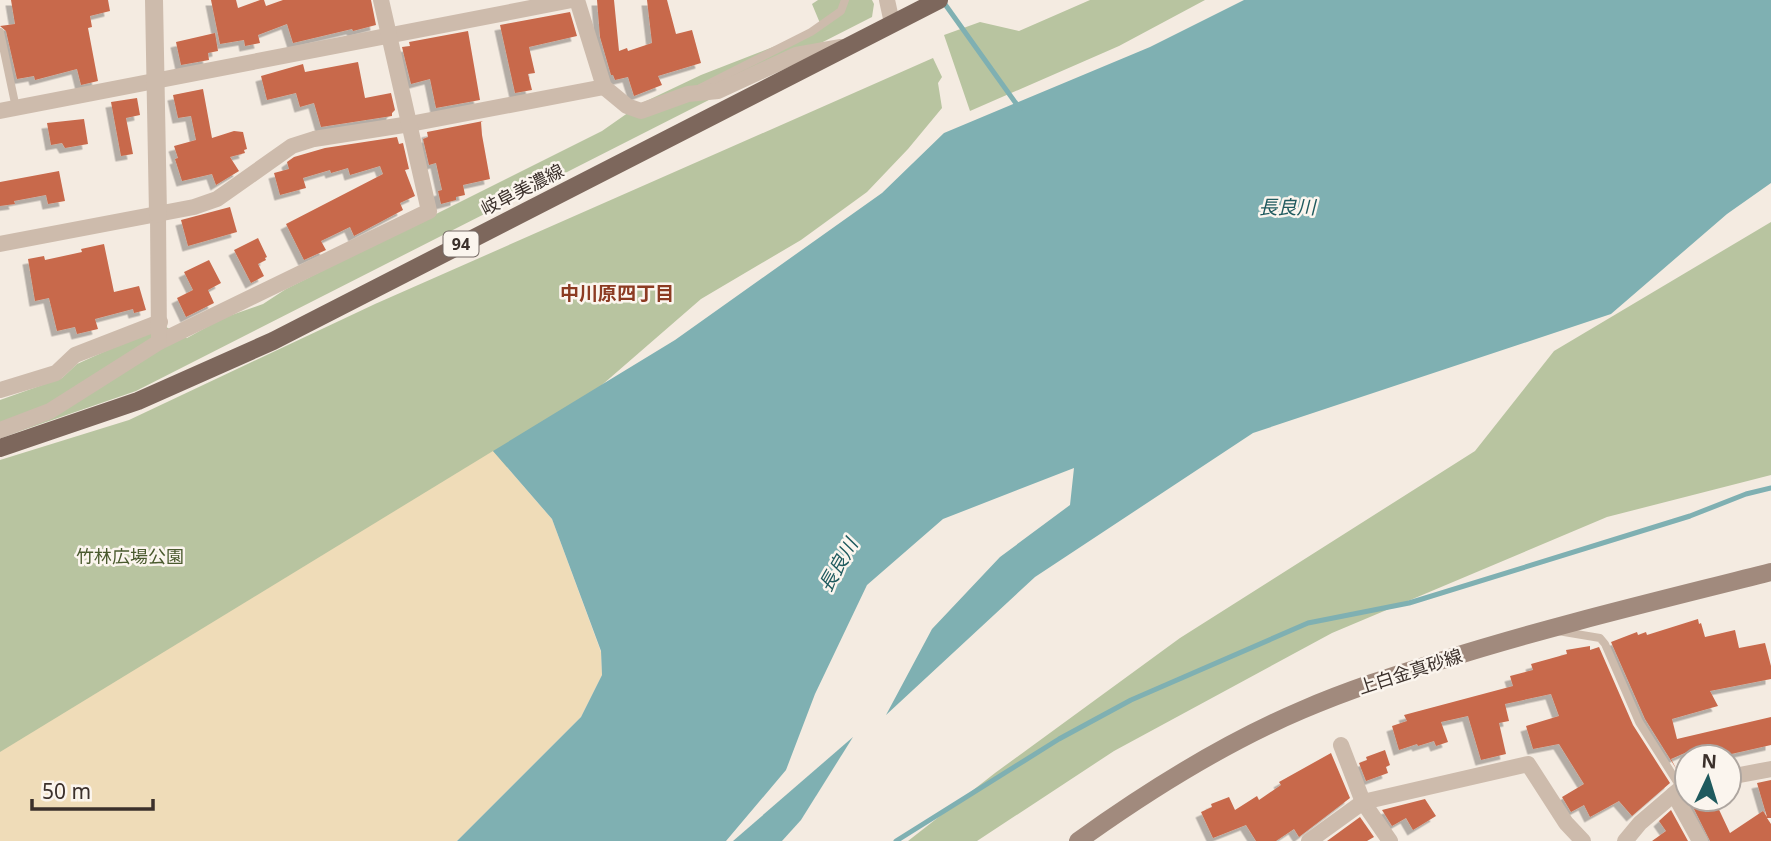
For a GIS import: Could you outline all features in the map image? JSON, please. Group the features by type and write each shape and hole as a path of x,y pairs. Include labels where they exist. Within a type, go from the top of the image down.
{"main road":[{"name":"岐阜美濃線","path":"0,448 138,401 273,341 939,0"},
{"name":"上白金真砂線","path":"1078,841 1139,797 1198,762 1301,710 1372,682 1544,629 1771,572"}],"street":[{"path":"154,0 159,342"},
{"path":"0,429 50,411 159,342 429,211 382,0"},
{"path":"8,109 575,0 604,87 627,106 641,111 688,94 718,91 796,55 848,46"},
{"path":"887,0 892,23"},
{"path":"0,244 158,214 217,199 292,146 314,139 410,124 604,87"},
{"path":"0,390 56,373 75,355 160,322"},
{"path":"1341,745 1363,802 1390,841"},
{"path":"1309,841 1363,802 1528,764 1566,823 1583,841"},
{"path":"1743,774 1771,769"},
{"path":"1625,841 1640,823 1673,796"},
{"path":"1690,813 1700,841"}],"lane":[{"path":"688,94 811,32 841,10 845,0"},
{"path":"878,0 892,23"},
{"path":"0,32 8,109"},
{"path":"1544,629 1600,638 1639,722 1673,777"}],"green space":[{"path":"818,0 872,0 872,17 136,391 0,438 0,400 62,378 77,364 139,336 166,327 187,338 223,318 263,304 286,289 602,131 642,103 701,75 822,28 812,4"},
{"path":"1090,0 1205,0 1119,46 970,111 944,35 980,22 1019,31"},
{"name":"竹林広場公園","path":"933,58 942,77 938,83 942,108 867,192 801,240 701,299 505,469 0,808 0,460 129,420 375,304"},
{"path":"1771,222 1771,475 1607,517 1332,633 1114,751 977,841 908,841 995,773 1180,638 1475,451 1554,351"}],"sand":[{"path":"493,451 552,519 601,652 602,675 581,717 457,841 0,841 0,752"}],"water":[{"name":"長良川","path":"1244,0 1771,0 1771,183 1727,214 1611,314 1253,433 1035,577 886,715 932,629 1000,557 1070,505 1074,468 943,519 867,585 815,694 786,770 726,841 457,841 581,717 602,675 601,651 552,519 493,451 675,340 882,193 944,133 1150,47"},
{"path":"853,737 801,820 782,841 733,841"}],"building":[{"path":"11,0 108,0 110,11 90,16 92,27 88,28 98,81 81,85 77,69 35,80 34,76 17,79 6,31 0,26 15,24"},
{"path":"211,0 236,0 238,8 260,0 264,0 266,6 283,0 371,0 376,25 293,43 287,24 258,35 260,43 245,46 244,40 220,44"},
{"path":"597,0 614,0 619,51 627,48 628,51 652,43 647,0 667,0 676,34 692,30 701,63 658,76 662,85 634,96 628,77 615,80 611,75 600,37"},
{"path":"570,12 577,36 529,47 535,73 528,74 532,90 515,93 500,25"},
{"path":"468,31 480,100 436,108 430,79 411,84 402,47 410,46 409,42"},
{"path":"215,33 218,51 208,53 209,60 181,65 176,42"},
{"path":"358,62 365,98 391,93 395,110 392,116 321,127 314,103 300,107 296,93 267,100 261,76 303,64 305,72"},
{"path":"203,89 212,138 234,131 243,132 247,149 244,150 245,153 230,157 239,171 216,185 212,174 182,181 175,159 178,158 174,146 196,140 191,116 178,118 173,95"},
{"path":"137,98 140,115 126,118 133,154 121,156 111,102"},
{"path":"84,119 88,144 65,148 62,143 51,145 47,123"},
{"path":"483,121 482,135 490,179 463,185 465,195 441,204 438,191 442,190 436,163 429,165 423,139 428,137 427,132"},
{"path":"397,137 399,144 403,143 409,169 405,170 415,196 400,203 403,210 354,236 350,227 321,241 326,250 304,260 286,224 383,174 380,166 350,175 348,168 331,173 330,170 303,178 306,188 280,195 274,173 289,169 287,162 294,157 325,148"},
{"path":"59,171 65,201 48,204 46,195 0,206 0,182"},
{"path":"230,207 237,232 188,246 181,220"},
{"path":"258,238 267,257 258,264 264,276 251,283 234,250"},
{"path":"104,244 114,292 139,286 146,310 134,313 133,309 95,319 98,329 77,334 75,327 57,331 49,298 35,301 28,259 44,256 45,260"},
{"path":"209,260 221,283 208,290 214,303 186,317 177,298 193,290 184,272"},
{"path":"1698,619 1705,637 1735,630 1739,648 1765,643 1771,666 1771,679 1710,691 1718,706 1672,719 1677,739 1771,717 1771,745 1743,751 1743,743 1673,743 1673,764 1645,719 1611,642 1637,632 1638,635 1646,632 1647,635"},
{"path":"1590,646 1590,650 1599,647 1633,725 1670,783 1632,816 1619,801 1590,817 1584,805 1571,812 1562,797 1584,784 1559,744 1533,749 1526,726 1559,716 1551,694 1505,704 1509,721 1499,723 1506,754 1481,760 1468,716 1441,722 1448,742 1436,746 1434,741 1399,750 1392,726 1407,721 1404,715 1513,686 1510,676 1533,670 1531,664 1567,654 1566,650"},
{"path":"1385,750 1390,765 1386,767 1388,773 1366,781 1359,763 1367,760 1366,757"},
{"path":"1331,753 1350,798 1299,837 1294,829 1276,841 1256,841 1246,825 1213,838 1201,812 1212,807 1211,804 1229,797 1235,810 1257,796 1259,800 1281,785 1279,782"},
{"path":"1771,780 1771,818 1767,818 1771,824 1771,841 1710,841 1696,813 1721,813 1730,833 1763,811 1767,817 1757,783"},
{"path":"1425,799 1436,816 1413,830 1406,818 1392,826 1382,810"},
{"path":"1671,810 1688,841 1652,841 1666,831 1659,821"},
{"path":"1360,817 1374,837 1367,841 1327,841"}],"waterway":[{"path":"942,0 1020,109"},
{"path":"896,841 1059,739 1131,700 1308,623 1409,603 1690,516 1746,494 1771,488"}],"district":[{"name":"中川原四丁目","path":"617,293"}]}
